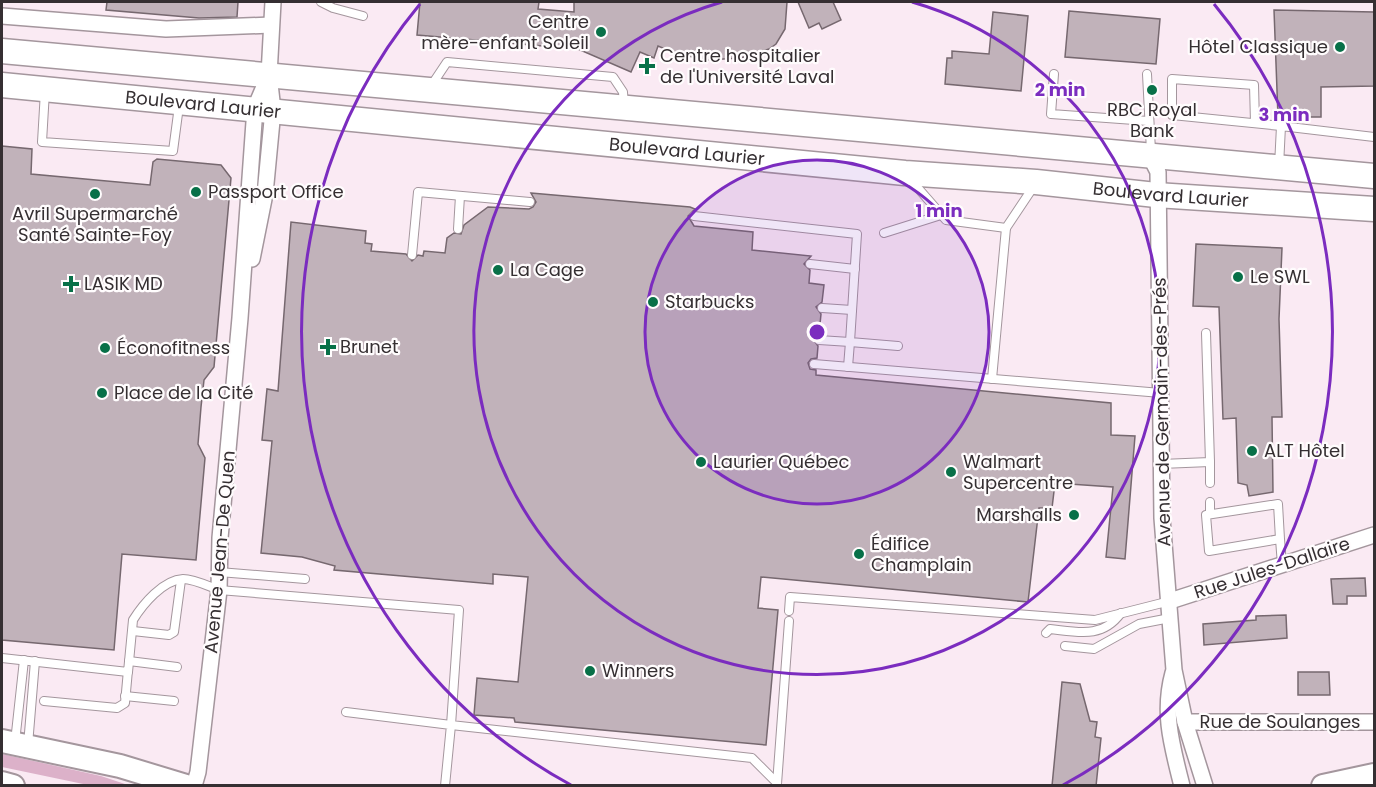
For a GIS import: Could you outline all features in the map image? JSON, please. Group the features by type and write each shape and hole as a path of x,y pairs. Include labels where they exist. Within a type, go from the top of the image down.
{"main road":[{"name":"Boulevard Laurier","path":"2,51 1374,176"},
{"name":"Boulevard Laurier","path":"2,85 905,173 1036,182 1156,195 1374,209"},
{"path":"15,744 120,766 186,786"},
{"path":"1323,786 1374,775"},
{"path":"2,783 13,786"}],"street":[{"name":"Avenue Jean-De Quen","path":"194,786 198,772 219,590 220,538 240,318 269,75 273,2"},
{"path":"2,16 166,29 271,25"},
{"name":"Avenue de Germain-des-Prés","path":"1150,156 1158,172 1156,195 1162,518 1174,670 1185,722 1205,786"},
{"name":"Rue Jules-Dallaire","path":"1170,601 1374,535"},
{"name":"Avenue de Germain-des-Prés","path":"1174,670 1167,695 1170,736 1182,786"},
{"name":"Rue de Soulanges","path":"1185,722 1374,722"}],"lane":[{"path":"321,2 363,16"},
{"path":"1054,74 1051,114 1148,121"},
{"path":"1147,75 1148,121 1152,140 1150,156"},
{"path":"1255,123 1254,85 1172,79 1172,115 1374,137"},
{"path":"45,89 42,142 173,151 180,102"},
{"path":"1278,167 1281,126"},
{"path":"905,173 946,220 1006,228"},
{"path":"992,379 1006,228 1036,182"},
{"path":"412,255 418,192 530,202"},
{"path":"458,229 460,196"},
{"path":"884,233 941,215"},
{"path":"694,216 857,234 848,367"},
{"path":"810,264 855,269"},
{"path":"822,308 852,310"},
{"path":"1206,333 1210,483"},
{"path":"819,340 898,346"},
{"path":"814,364 1161,393"},
{"path":"1161,464 1210,462"},
{"path":"1210,502 1210,514"},
{"path":"1280,539 1209,550 1206,514 1278,504 1282,565"},
{"path":"219,572 305,579"},
{"path":"133,631 169,635 174,632 182,580"},
{"path":"44,701 117,708 125,703 133,620 164,585 182,580 219,590 459,610 446,786"},
{"path":"789,611 790,597 1095,620 1170,601"},
{"path":"1046,633 1050,629 1091,634 1113,624 1120,614"},
{"path":"1065,646 1094,649 1139,624 1171,617"},
{"path":"777,784 789,621"},
{"path":"2,658 177,667"},
{"path":"15,744 24,660"},
{"path":"15,744 35,661"},
{"path":"126,696 174,701"},
{"path":"346,712 752,758 777,784"}],"shaded area":[{"path":"2,754 101,776 128,785 88,785 2,767"}],"building":[{"path":"107,2 238,2 237,17 199,18 106,10"},
{"name":"Centre mère-enfant Soleil","path":"420,2 539,2 538,9 574,12 574,2 787,2 785,29 776,44 769,49 741,58 706,60 675,53 658,46 654,58 640,52 631,72 578,49 417,35"},
{"path":"798,2 833,2 841,20 822,29 819,23 809,28"},
{"path":"1274,10 1374,12 1374,86 1321,87 1321,117 1278,117"},
{"path":"1069,11 1160,19 1156,64 1065,57"},
{"path":"993,12 1028,16 1021,91 945,84 947,58 952,58 952,51 989,54"},
{"name":"Place de la Cité","path":"2,146 32,149 31,174 150,185 153,162 157,159 221,165 231,178 214,367 204,380 201,407 198,444 205,458 196,560 122,554 114,650 2,640"},
{"name":"Laurier Québec","path":"531,193 690,207 695,209 688,216 694,226 753,232 752,250 811,256 804,264 810,270 809,283 824,285 822,302 816,307 821,314 819,334 813,339 818,346 817,358 811,359 808,363 810,369 816,370 816,375 1111,403 1111,435 1135,436 1125,559 1106,557 1113,487 1055,483 1052,508 1039,508 1028,602 761,577 758,608 778,610 766,745 515,722 514,718 474,715 477,678 518,682 528,577 493,574 493,584 334,570 335,566 302,557 261,553 272,441 262,440 267,389 278,391 291,222 366,231 365,243 372,244 371,251 406,254 412,261 418,255 423,256 424,251 445,253 447,238 454,233 461,234 464,225 488,207 529,209 533,207 536,202"},
{"path":"1196,244 1282,248 1279,319 1282,417 1272,417 1273,492 1249,496 1247,485 1238,483 1236,418 1223,419 1219,307 1193,306"},
{"path":"1365,578 1366,596 1347,596 1347,604 1333,604 1331,579"},
{"path":"1286,615 1287,638 1204,645 1203,624 1256,620 1256,616"},
{"path":"1298,672 1329,672 1330,695 1298,695"},
{"path":"1062,682 1080,684 1090,721 1097,722 1095,737 1101,738 1096,786 1052,786"}],"place":[{"name":"Centre mère-enfant Soleil","path":"601,32"},
{"name":"Hôtel Classique","path":"1340,47"},
{"name":"Centre hospitalier de l'Université Laval","path":"647,66"},
{"name":"RBC Royal Bank","path":"1152,90"},
{"name":"Passport Office","path":"196,192"},
{"name":"Avril Supermarché Santé Sainte-Foy","path":"95,194"},
{"name":"La Cage","path":"498,270"},
{"name":"Le SWL","path":"1238,277"},
{"name":"LASIK MD","path":"71,284"},
{"name":"Starbucks","path":"653,302"},
{"name":"Brunet","path":"328,347"},
{"name":"Éconofitness","path":"105,348"},
{"name":"Place de la Cité","path":"102,393"},
{"name":"ALT Hôtel","path":"1252,451"},
{"name":"Laurier Québec","path":"701,462"},
{"name":"Walmart Supercentre","path":"951,472"},
{"name":"Marshalls","path":"1074,515"},
{"name":"Édifice Champlain","path":"859,554"},
{"name":"Winners","path":"590,671"}]}
